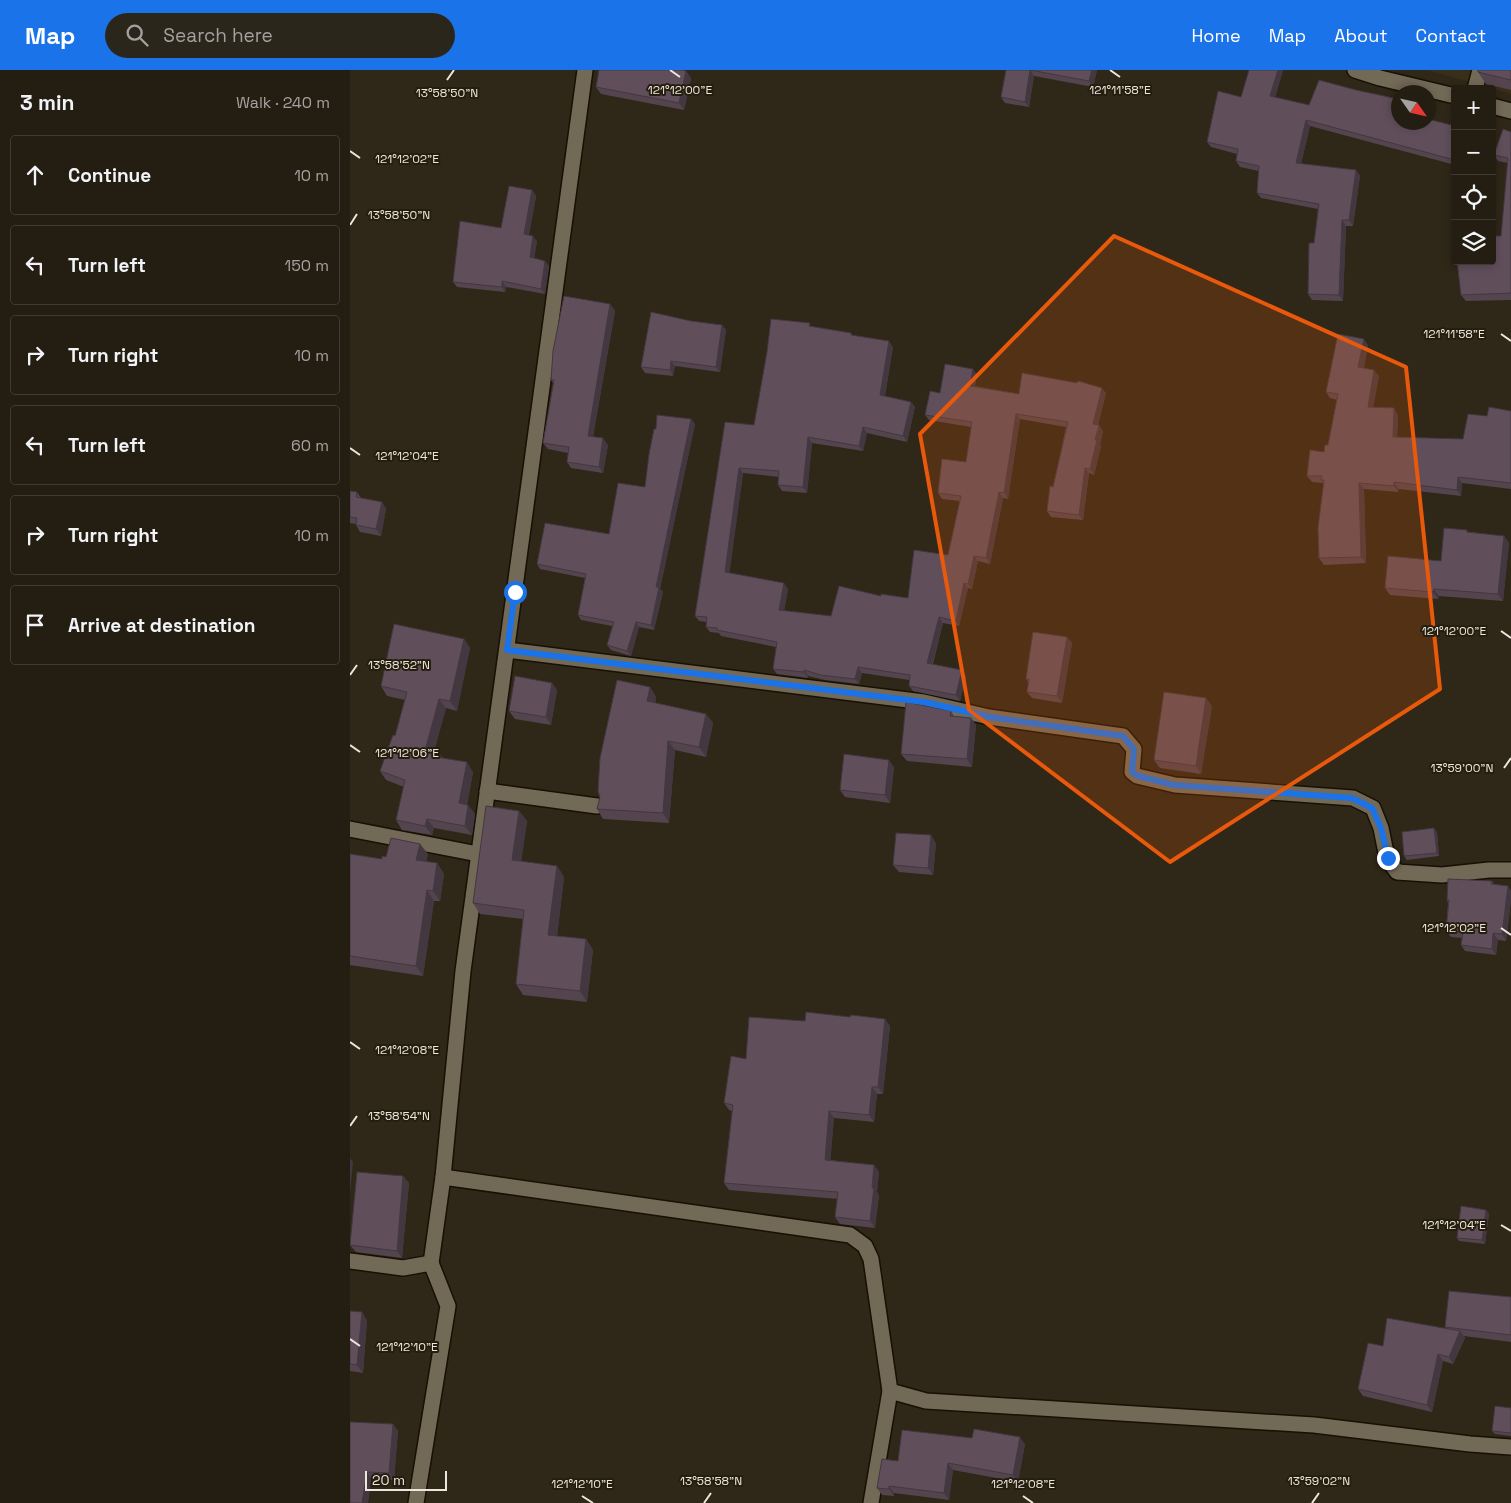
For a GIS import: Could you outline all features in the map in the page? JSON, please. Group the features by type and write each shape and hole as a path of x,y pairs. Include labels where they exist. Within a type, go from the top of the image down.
{"street":[{"path":"416,1503 448,1306 431,1263 443,1177 462,971 585,70"},
{"path":"1355,70 1451,95"},
{"path":"1476,85 1480,70"},
{"path":"1496,107 1511,111"},
{"path":"507,650 924,702 990,717 1123,736 1134,749 1132,772 1138,776 1174,785 1352,798 1372,808 1381,828 1388,858 1397,872 1442,875 1489,870 1511,870"},
{"path":"487,791 597,806"},
{"path":"350,829 478,854"},
{"path":"443,1177 850,1235 865,1246 871,1259 890,1391 870,1503"},
{"path":"350,1261 404,1268 431,1263"},
{"path":"890,1391 926,1400 1314,1425 1470,1444 1511,1447"}],"highlighted area":[{"path":"1114,236 1406,367 1440,689 1170,862 969,710 920,434"}],"shaded area":[{"path":"1427,70 1511,70 1511,94 1496,90 1496,85 1480,85"}],"building":[{"path":"599,70 686,71 679,103 596,87"},
{"path":"1006,70 1030,70 1025,102 1001,97"},
{"path":"1030,70 1092,70 1089,81"},
{"path":"1249,70 1278,70 1270,96 1309,105 1319,80 1391,98 1391,130 1436,130 1436,121 1451,125 1451,159 1306,120 1296,163 1356,170 1349,220 1342,220 1339,295 1308,294 1309,243 1314,243 1319,204 1257,193 1259,166 1236,161 1238,149 1207,142 1218,91 1241,97"},
{"path":"1478,70 1511,70 1511,80 1478,72"},
{"path":"1503,129 1511,132 1511,293 1461,295 1457,265 1496,265 1496,236 1501,236 1508,158 1496,155 1496,149"},
{"path":"509,186 532,190 524,234 533,236 530,257 545,261 541,289 502,281 502,287 453,282 460,221 501,228"},
{"path":"564,296 610,304 588,436 603,438 599,467 567,462 569,447 543,443 554,380 551,380 553,351"},
{"path":"651,312 691,321 722,325 716,367 671,361 670,370 641,367"},
{"path":"771,319 810,323 809,326 889,341 880,395 911,402 903,436 863,427 859,446 808,437 803,487 778,485 779,471 739,468 725,572 784,583 779,610 831,616 839,586 881,596 881,594 908,598 914,550 948,555 961,496 938,493 942,459 966,462 972,422 925,415 930,391 940,393 945,364 973,369 970,386 1019,394 1022,373 1077,383 1078,381 1102,388 1093,424 1099,425 1095,440 1097,440 1090,469 1085,468 1079,515 1047,511 1050,486 1053,487 1068,422 1016,414 1004,493 999,492 986,558 974,556 968,584 964,583 956,621 939,617 927,663 962,670 956,695 909,686 910,675 858,667 855,679 821,675 804,670 804,672 773,669 777,642 706,627 707,617 695,616 725,422 754,425"},
{"path":"1338,334 1364,339 1358,367 1374,370 1368,407 1394,408 1393,437 1463,439 1468,414 1487,416 1489,407 1511,411 1511,483 1458,477 1457,490 1394,482 1394,486 1359,483 1361,557 1319,558 1318,528 1324,480 1321,480 1322,476 1307,476 1310,450 1324,452 1325,445 1328,445 1338,394 1326,392"},
{"path":"657,415 691,419 656,587 659,587 651,625 636,622 627,651 607,645 614,622 578,615 586,574 537,564 545,523 609,534 618,483 645,487"},
{"path":"350,491 357,492 356,497 382,502 376,529 356,525 357,518 350,517"},
{"path":"1444,528 1504,536 1498,594 1434,589 1433,592 1385,588 1388,556 1441,561"},
{"path":"394,624 464,639 450,701 439,699 426,747 438,751 436,757 467,762 459,803 468,805 465,826 427,819 425,826 396,820 405,780 380,771 393,735 395,736 407,692 381,686"},
{"path":"1033,632 1067,637 1057,696 1027,692 1029,679 1026,679"},
{"path":"515,676 552,683 546,717 509,711"},
{"path":"617,680 650,687 647,701 706,714 699,747 668,741 663,813 597,809 600,797 598,791 600,758"},
{"path":"1164,692 1206,698 1196,766 1154,760"},
{"path":"906,702 951,711 950,716 971,718 967,759 901,754"},
{"path":"844,754 889,760 885,795 840,790"},
{"path":"486,806 519,811 512,860 557,866 548,935 586,939 580,991 516,984 524,910 473,903"},
{"path":"1434,828 1437,853 1404,856 1402,832"},
{"path":"896,833 931,835 928,868 893,865"},
{"path":"391,838 420,844 416,860 437,863 433,891 427,890 416,966 350,956 350,854 382,859 382,856 386,857"},
{"path":"1448,879 1492,881 1491,884 1508,886 1502,934 1493,933 1492,949 1461,945 1463,932 1446,931 1449,900 1447,900"},
{"path":"806,1012 885,1019 878,1087 872,1087 869,1115 829,1111 825,1160 874,1165 872,1188 874,1188 870,1221 835,1217 838,1192 724,1183 733,1105 724,1103 731,1056 746,1059 749,1017 805,1021"},
{"path":"357,1172 403,1176 397,1251 350,1245"},
{"path":"1461,1206 1486,1210 1482,1240 1457,1238"},
{"path":"1449,1291 1511,1297 1511,1335 1445,1327"},
{"path":"350,1311 362,1312 357,1365 350,1364"},
{"path":"1387,1318 1460,1331 1449,1357 1438,1354 1427,1405 1358,1389 1368,1343 1383,1346"},
{"path":"1495,1406 1511,1408 1511,1433 1492,1431"},
{"path":"350,1422 393,1424 389,1473 367,1472 362,1503 350,1503"},
{"path":"974,1429 1020,1437 1013,1475 948,1463 944,1493 889,1486 889,1489 877,1488 882,1459 898,1461 902,1430 972,1438"}],"route":[{"path":"515,592 507,650 924,702 990,717 1123,736 1134,749 1132,772 1138,776 1174,785 1352,798 1372,808 1381,828 1388,858"}]}
